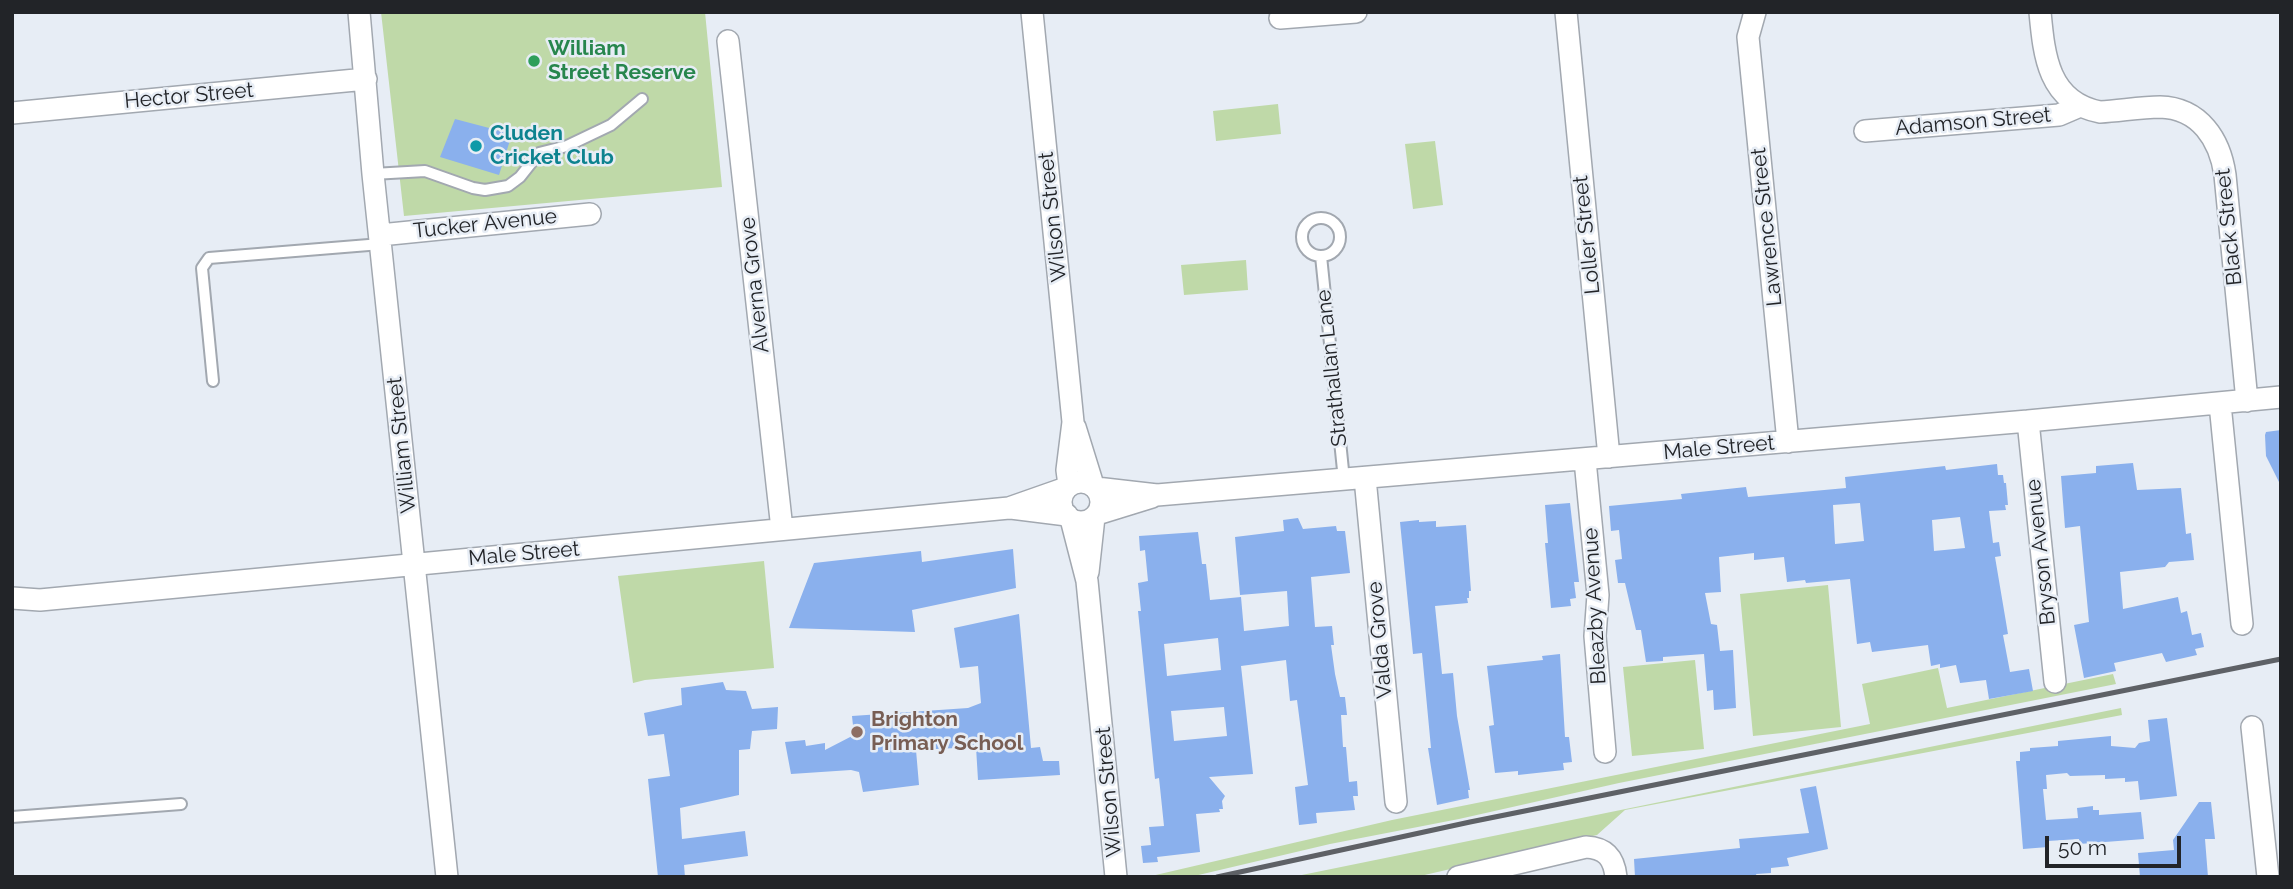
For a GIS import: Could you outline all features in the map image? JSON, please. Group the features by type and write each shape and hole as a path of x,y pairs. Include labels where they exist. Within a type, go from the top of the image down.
{"street":[{"name":"William Street","path":"359,12 373,174 447,877"},
{"name":"Wilson Street","path":"1032,12 1073,422 1068,486"},
{"path":"1280,18 1356,12"},
{"name":"Loller Street","path":"1566,12 1609,457"},
{"name":"Lawrence Street","path":"1755,12 1748,37 1788,442"},
{"path":"2040,12 2045,58 2051,73 2068,96 2080,106"},
{"name":"Alverna Grove","path":"728,41 782,529"},
{"name":"Hector Street","path":"12,113 366,79"},
{"name":"Adamson Street","path":"1864,131 2059,115 2080,106"},
{"name":"Black Street","path":"2080,106 2100,112 2163,107 2175,109 2198,122 2215,139 2223,159 2225,175 2246,401"},
{"name":"Tucker Avenue","path":"380,240 590,214"},
{"name":"Male Street","path":"1095,487 1157,495 1585,460 2281,397"},
{"path":"2220,404 2242,624"},
{"name":"Bryson Avenue","path":"2028,421 2055,682"},
{"name":"Wilson Street","path":"1073,422 1095,487"},
{"name":"Bleazby Avenue","path":"1585,460 1598,595 1595,636 1605,752"},
{"name":"Valda Grove","path":"1355,479 1396,802"},
{"path":"1081,481 1095,487 1101,501 1095,516 1083,522 1069,517 1063,511 1061,499 1068,486 1081,481"},
{"name":"Male Street","path":"1009,508 1068,486"},
{"name":"Male Street","path":"1095,516 1157,495"},
{"name":"Male Street","path":"12,598 40,600 1009,508 1069,517"},
{"name":"Wilson Street","path":"1087,581 1095,516"},
{"name":"Wilson Street","path":"1069,517 1087,581 1116,877"},
{"name":"Male Street","path":"12,614 40,600"},
{"path":"2252,727 2267,877"},
{"path":"1458,877 1586,847 1608,853 1615,865 1616,877"}],"lane":[{"path":"373,174 425,171 473,188 485,190 508,186 520,177 539,153 566,146 611,125 642,99"},
{"path":"213,381 202,268 209,258 380,240"},
{"name":"Strathallan Lane","path":"1321,256 1355,479"},
{"path":"12,817 181,804"}],"green space":[{"name":"William Street Reserve","path":"381,12 705,12 722,187 404,216"},
{"path":"1278,104 1281,134 1216,141 1213,111"},
{"path":"1435,141 1443,205 1413,209 1405,144"},
{"path":"1246,260 1248,290 1184,295 1181,265"},
{"path":"764,561 774,668 633,683 618,576"},
{"path":"1828,585 1841,727 1753,736 1740,594"},
{"path":"1695,660 1704,749 1632,756 1623,667"},
{"path":"1938,668 1947,708 2113,674 2116,684 1619,783 1459,819 1330,844 1190,877 1147,877 1392,820 1870,724 1862,684"},
{"path":"2121,708 2122,715 1625,810 1597,835 1416,877 1292,877"}],"building":[{"name":"Cluden Cricket Club","path":"455,119 512,134 499,175 440,157"},
{"path":"2281,430 2281,486 2266,456 2265,435 2266,432"},
{"path":"2133,463 2137,490 2181,488 2186,534 2191,533 2194,560 2169,562 2165,567 2120,572 2123,609 2178,597 2181,613 2187,611 2192,635 2201,633 2204,647 2195,649 2197,655 2166,662 2162,653 2114,663 2116,671 2084,678 2074,625 2089,622 2080,526 2065,528 2061,476 2096,473 2096,466"},
{"path":"1997,464 1998,475 2003,475 2008,505 2005,505 2006,510 1989,511 1993,543 1999,542 2001,556 1995,557 2008,634 2003,635 2010,672 2029,669 2033,691 1989,699 1986,680 1960,683 1956,665 1940,668 1940,664 1931,666 1928,645 1872,652 1870,642 1857,644 1850,579 1787,582 1784,557 1754,560 1754,553 1719,557 1721,592 1705,593 1711,624 1717,625 1720,651 1733,650 1736,708 1714,710 1713,690 1707,691 1704,654 1663,657 1663,661 1646,662 1641,630 1636,630 1625,583 1618,583 1615,560 1622,559 1619,530 1611,531 1609,506 1682,499 1681,494 1746,487 1748,497 1846,488 1845,477 1945,466 1946,470","holes":["1860,503 1864,541 1835,544 1833,505","1960,517 1965,548 1934,551 1932,520"]},
{"path":"1570,503 1579,582 1574,582 1576,598 1570,599 1571,606 1551,608 1545,543 1548,543 1545,505"},
{"path":"1298,518 1303,529 1336,526 1337,531 1345,531 1350,573 1311,577 1315,627 1332,626 1334,645 1331,645 1335,674 1340,697 1345,697 1347,715 1341,715 1343,747 1346,747 1349,782 1357,781 1358,796 1353,796 1355,810 1316,813 1317,823 1299,825 1295,787 1308,785 1297,700 1290,701 1286,660 1241,666 1253,774 1209,777 1225,796 1220,812 1196,814 1200,852 1157,857 1158,862 1143,863 1141,846 1151,845 1149,827 1164,826 1159,778 1155,779 1138,611 1141,611 1138,583 1148,581 1145,550 1140,551 1139,536 1198,532 1202,564 1206,564 1210,600 1241,597 1244,631 1289,626 1287,591 1240,595 1235,537 1284,531 1283,520","holes":["1218,638 1221,670 1167,676 1164,644","1224,707 1227,736 1174,741 1171,711"]},
{"path":"1436,521 1436,527 1466,525 1471,591 1467,598 1468,603 1435,606 1442,674 1453,673 1457,716 1470,790 1469,798 1437,805 1428,748 1431,748 1422,653 1413,654 1400,522"},
{"path":"1013,549 1016,588 912,610 915,632 789,628 814,563 921,551 922,562"},
{"path":"1019,614 1031,748 1040,747 1043,761 1059,761 1060,775 978,780 976,747 916,750 919,785 863,792 859,772 851,770 791,774 785,742 805,740 806,746 825,743 825,750 854,735 852,716 968,708 981,703 978,666 960,668 954,628"},
{"path":"1560,654 1565,737 1569,737 1572,762 1563,763 1564,770 1518,775 1518,771 1495,773 1489,726 1494,725 1487,666 1543,660 1542,656"},
{"path":"723,682 726,690 746,691 752,709 778,707 777,729 752,731 750,749 739,750 739,795 680,808 682,839 745,831 748,856 684,865 685,877 658,877 648,779 670,776 664,734 648,736 644,713 682,705 681,688"},
{"path":"2167,718 2177,796 2140,800 2138,781 2125,782 2125,778 2105,779 2105,775 2070,776 2067,773 2046,775 2047,789 2043,789 2046,820 2078,818 2077,808 2093,806 2093,810 2099,810 2099,815 2141,812 2144,839 2079,844 2079,839 2048,841 2048,847 2023,849 2016,761 2020,761 2020,752 2030,751 2030,748 2058,746 2058,741 2111,736 2111,746 2135,748 2139,743 2150,741 2148,720"},
{"path":"1816,786 1828,849 1787,858 1789,866 1771,868 1771,873 1756,874 1757,877 1635,877 1634,859 1740,848 1739,839 1809,833 1800,789"},
{"path":"2199,802 2211,802 2215,839 2205,839 2208,877 2140,877 2138,853 2174,850 2173,840"}],"railway":[{"path":"1217,877 1470,822 2281,659"}],"place":[{"name":"William Street Reserve","path":"534,61"},
{"name":"Cluden Cricket Club","path":"476,146"},
{"name":"Brighton Primary School","path":"857,732"}]}
